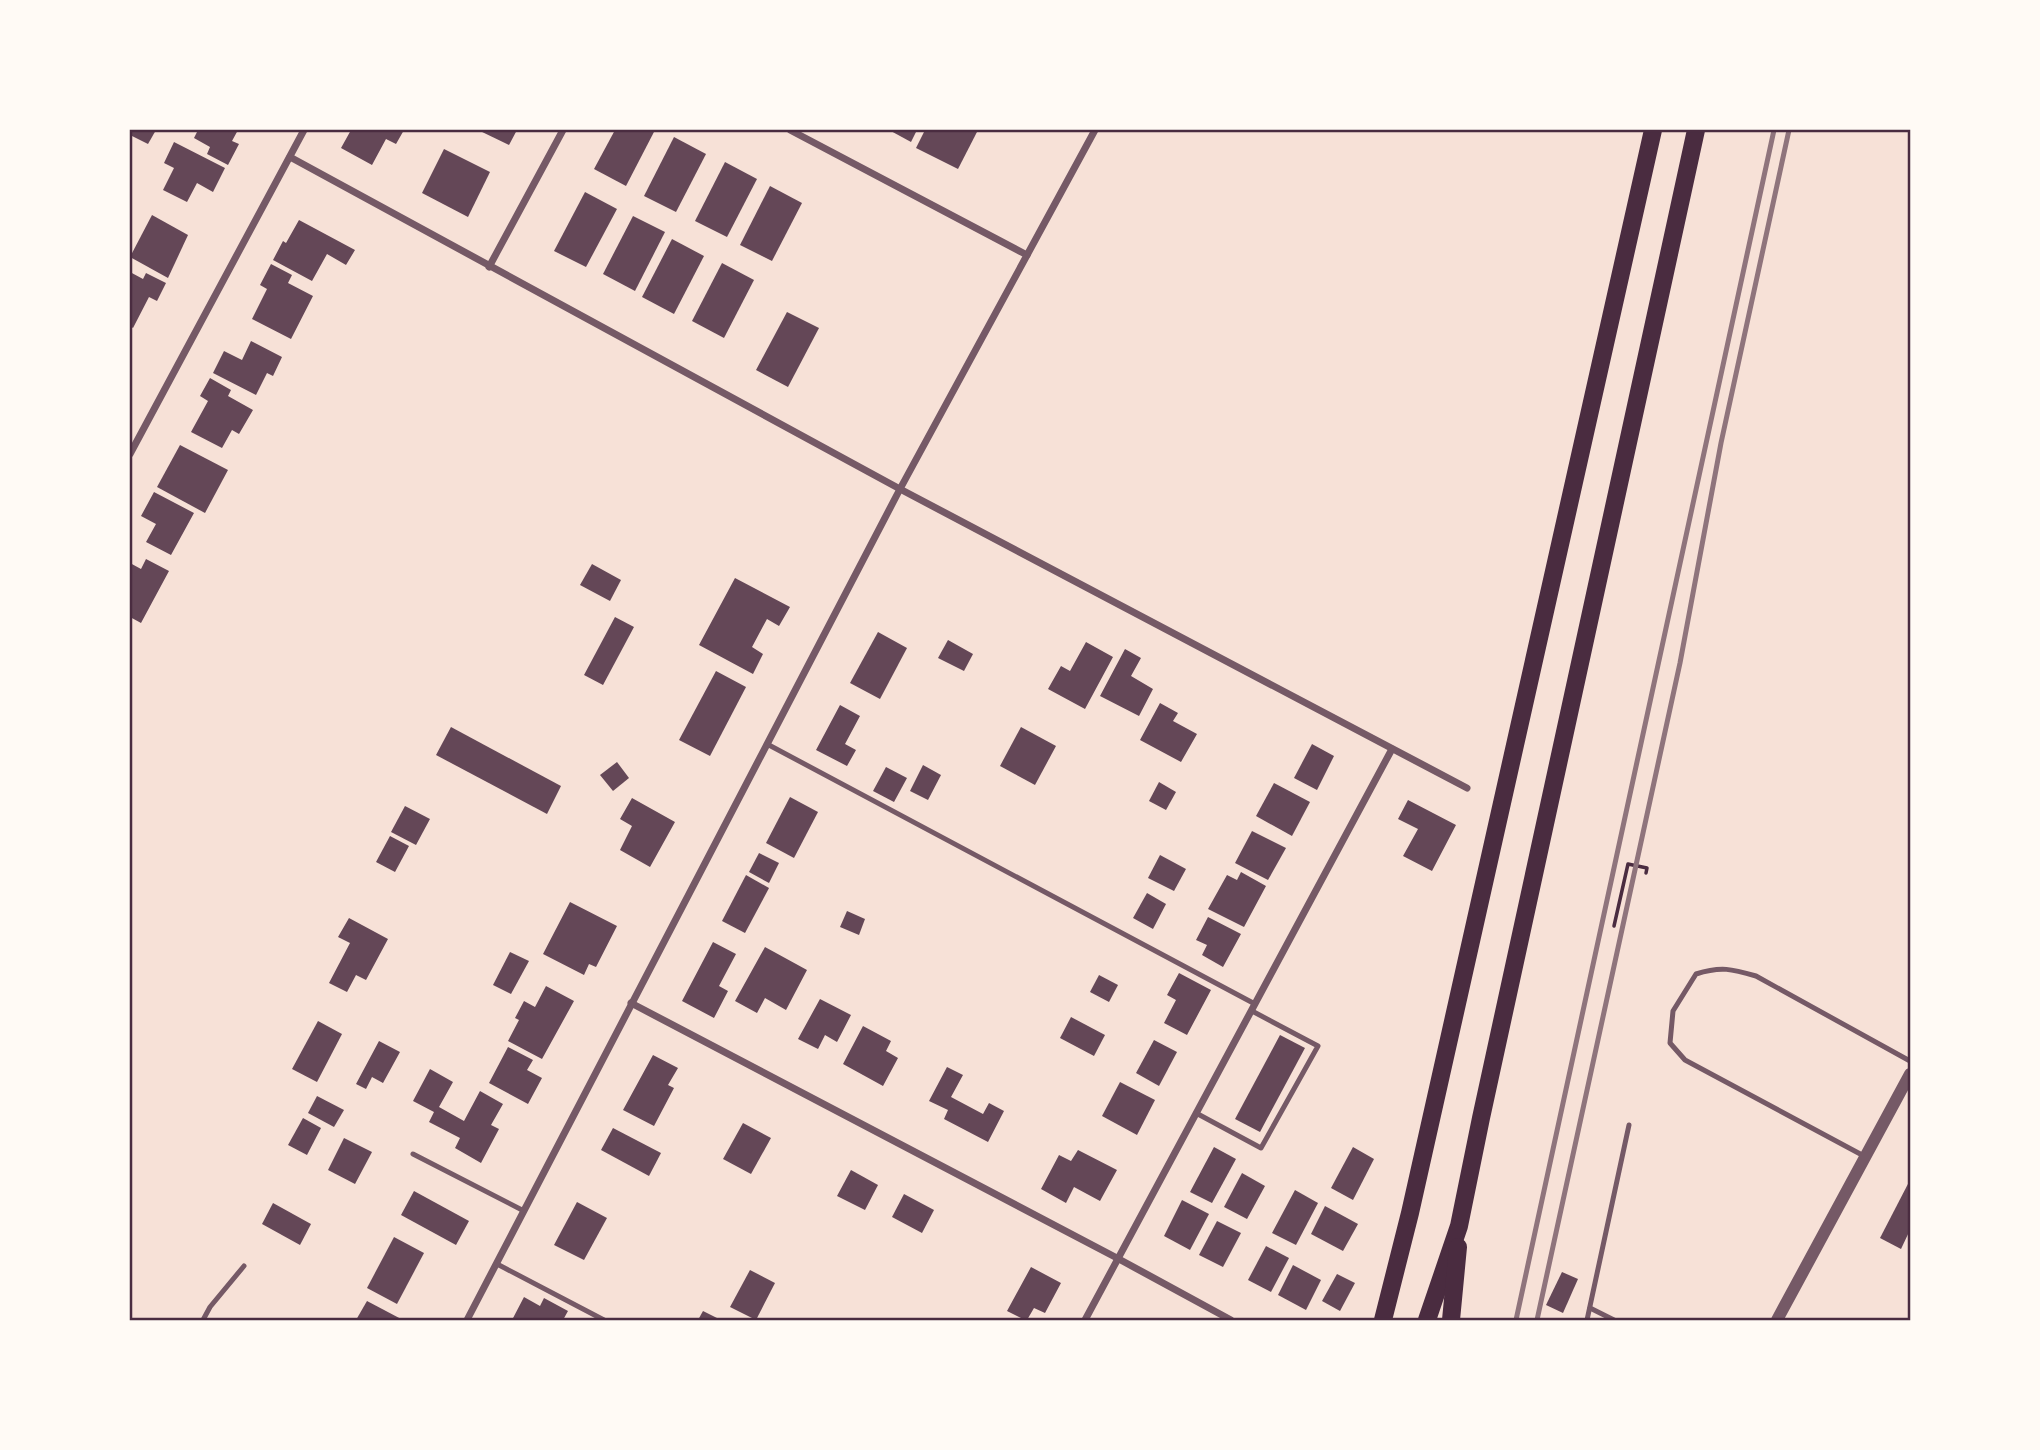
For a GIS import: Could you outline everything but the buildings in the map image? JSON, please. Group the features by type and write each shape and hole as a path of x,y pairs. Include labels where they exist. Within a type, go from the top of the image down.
{"main road":[{"path":"1383,1321 1410,1213 1653,130"},
{"path":"1451,1321 1459,1226 1480,1118 1696,130"},
{"path":"1427,1321 1459,1226"}],"street":[{"path":"130,454 304,130"},
{"path":"489,267 562,130"},
{"path":"790,130 1027,255"},
{"path":"467,1321 900,489 1095,130"},
{"path":"290,157 900,489 1467,788"},
{"path":"1085,1321 1392,748"},
{"path":"631,1003 1117,1258 1231,1321"},
{"path":"1777,1321 1910,1074"}],"lane":[{"path":"766,744 1253,1007 1318,1046 1261,1148 1196,1113"},
{"path":"1866,1157 1685,1060 1670,1043 1673,1011 1696,974 1715,968 1732,970 1756,976 1910,1061"},
{"path":"1587,1321 1629,1125"},
{"path":"413,1154 524,1211"},
{"path":"496,1264 604,1321"},
{"path":"203,1321 210,1307 244,1266"},
{"path":"1590,1308 1614,1321"}],"path":[{"path":"1614,926 1628,864 1647,868 1646,873"}],"railway":[{"path":"1516,1320 1774,130"},
{"path":"1537,1320 1680,663 1721,443 1789,130"}]}
